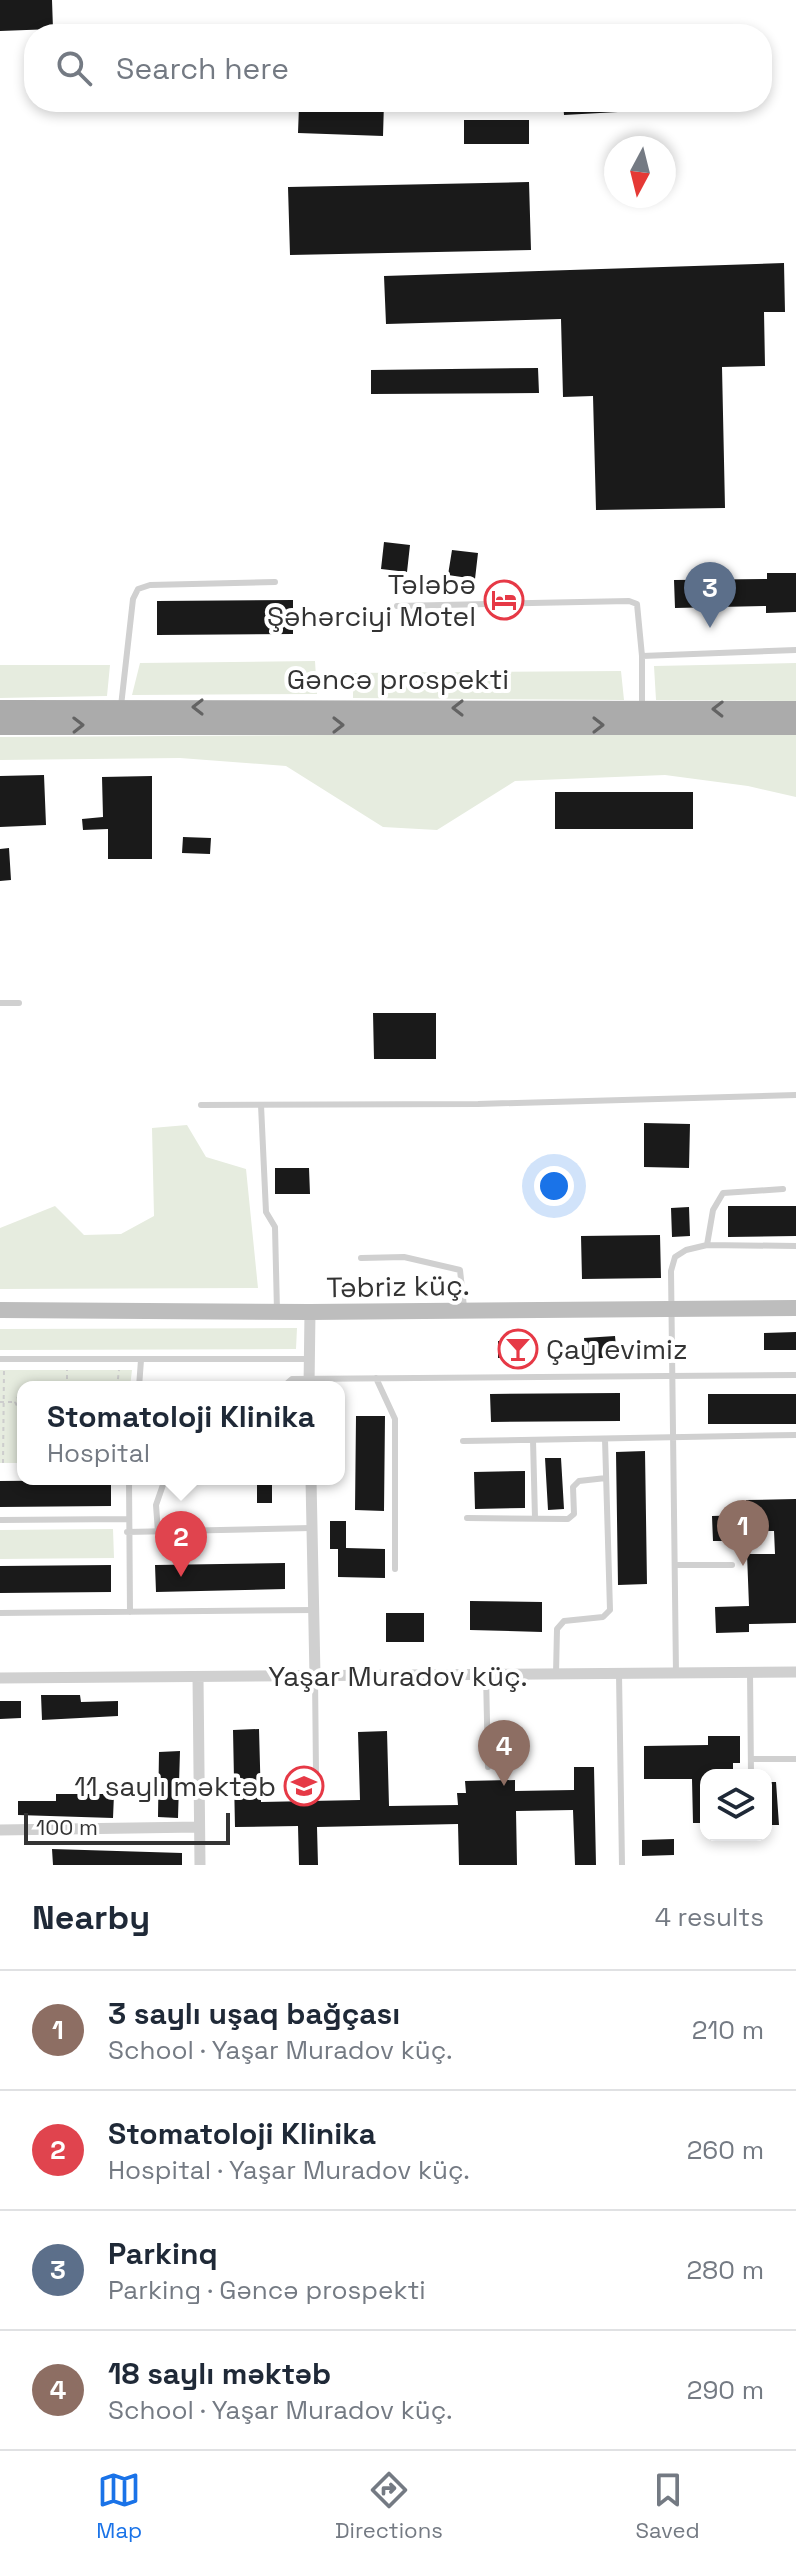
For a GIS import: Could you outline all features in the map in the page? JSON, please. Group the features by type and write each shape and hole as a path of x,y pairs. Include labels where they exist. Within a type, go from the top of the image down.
{"main road":[{"name":"Gəncə prospekti","path":"0,709 121,706 642,717 796,726"},
{"name":"Gəncə prospekti","path":"0,726 642,717 796,710"},
{"name":"Təbriz küç.","path":"0,1310 310,1312 796,1308"}],"street":[{"path":"309,1381 310,1312"},
{"path":"311,1485 315,1676"},
{"name":"Yaşar Muradov küç.","path":"0,1678 796,1672"},
{"path":"198,1677 200,1865"},
{"path":"0,1830 199,1827"}],"lane":[{"path":"121,706 133,599 138,589 150,585 275,582"},
{"path":"397,606 629,601 637,604 642,656 642,717"},
{"path":"642,656 796,650"},
{"path":"0,1003 19,1003"},
{"path":"201,1105 478,1104 796,1095"},
{"path":"261,1105 266,1212 275,1227 277,1312"},
{"path":"707,1245 713,1210 723,1193 783,1189"},
{"path":"676,1673 671,1271 675,1257 686,1250 707,1245 796,1246"},
{"path":"361,1258 404,1257 460,1270 464,1311"},
{"path":"0,1359 309,1359"},
{"path":"139,1381 141,1360"},
{"path":"336,1381 376,1378 796,1375"},
{"path":"376,1378 395,1419 395,1569"},
{"path":"463,1441 796,1435"},
{"path":"556,1675 557,1629 564,1621 603,1617 610,1610 605,1439"},
{"path":"533,1440 535,1518"},
{"path":"467,1518 568,1519 574,1514 573,1487 579,1481 606,1478"},
{"path":"129,1485 130,1612"},
{"path":"158,1532 156,1505 163,1485"},
{"path":"0,1520 127,1519"},
{"path":"127,1532 312,1528"},
{"path":"676,1565 732,1565"},
{"path":"0,1613 314,1610"},
{"path":"750,1672 751,1769"},
{"path":"619,1674 622,1865"},
{"path":"486,1675 488,1767"},
{"path":"315,1676 316,1774"},
{"path":"751,1759 796,1759"}],"path":[{"path":"3,1463 4,1370"},
{"path":"67,1370 67,1381"},
{"path":"116,1381 119,1370"},
{"path":"2,1402 15,1402"},
{"path":"15,1402 17,1406"}],"shaded area":[{"path":"315,661 317,694 132,695 140,663"},
{"path":"796,663 796,701 656,700 654,666"},
{"path":"0,665 110,665 107,696 0,698"},
{"path":"621,671 624,700 353,698 353,673"},
{"path":"796,735 796,797 748,786 665,775 515,781 437,830 383,827 286,766 180,758 0,760 0,737"},
{"path":"187,1125 206,1157 246,1169 258,1288 0,1289 0,1228 55,1206 84,1235 121,1234 154,1216 152,1128"},
{"path":"297,1328 296,1349 0,1350 0,1329"},
{"path":"0,1370 132,1370 131,1381 17,1381 17,1463 0,1463"},
{"path":"113,1529 114,1558 0,1559 0,1530"}],"building":[{"path":"0,0 52,0 53,24 24,24 24,30 0,31"},
{"path":"299,112 384,112 383,136 298,133"},
{"path":"564,112 618,112 564,115"},
{"path":"464,120 529,120 529,144 464,144"},
{"path":"529,182 531,250 290,255 288,187"},
{"path":"784,263 785,312 764,312 765,366 722,367 725,508 596,510 593,396 563,397 561,319 386,324 384,276"},
{"path":"538,368 539,393 371,394 371,370"},
{"path":"384,542 410,545 407,572 381,569"},
{"path":"452,550 478,553 475,579 448,575"},
{"path":"767,573 796,573 796,612 766,613 766,606 675,608 674,580 767,579"},
{"path":"293,600 293,634 157,635 157,601"},
{"path":"44,775 46,825 0,827 0,776"},
{"path":"152,776 152,859 108,859 108,829 83,830 82,819 103,817 102,777"},
{"path":"555,792 693,792 693,829 555,829"},
{"path":"183,837 211,838 210,854 182,853"},
{"path":"9,848 11,880 0,881 0,849"},
{"path":"373,1013 436,1013 436,1059 374,1059"},
{"path":"644,1123 690,1124 689,1168 644,1167"},
{"path":"275,1168 309,1168 310,1194 275,1194"},
{"path":"728,1206 796,1206 796,1236 728,1237"},
{"path":"689,1207 690,1236 672,1237 671,1208"},
{"path":"660,1235 661,1278 582,1279 581,1236"},
{"path":"796,1332 796,1350 764,1350 764,1333"},
{"path":"615,1336 617,1357 586,1359 584,1338"},
{"path":"531,1340 532,1357 498,1358 498,1341"},
{"path":"620,1393 620,1421 491,1422 490,1394"},
{"path":"708,1394 796,1394 796,1424 708,1424"},
{"path":"356,1416 385,1416 384,1511 355,1510"},
{"path":"645,1451 647,1584 618,1585 616,1452"},
{"path":"545,1458 561,1458 564,1509 548,1510"},
{"path":"525,1471 525,1508 475,1509 474,1472"},
{"path":"0,1481 17,1481 17,1485 111,1485 111,1506 0,1507"},
{"path":"257,1485 272,1485 272,1503 257,1503"},
{"path":"796,1499 796,1623 749,1624 749,1632 716,1633 715,1607 749,1606 747,1554 775,1554 774,1531 746,1531 747,1541 713,1541 712,1516 746,1515 746,1500"},
{"path":"330,1521 346,1521 346,1548 385,1549 385,1578 338,1577 338,1549 330,1549"},
{"path":"285,1563 285,1589 156,1592 155,1565"},
{"path":"111,1565 111,1592 0,1593 0,1566"},
{"path":"470,1601 542,1602 542,1632 470,1630"},
{"path":"386,1613 424,1613 424,1642 386,1642"},
{"path":"41,1695 80,1695 81,1702 118,1701 118,1716 42,1720"},
{"path":"0,1701 21,1701 21,1718 0,1719"},
{"path":"259,1729 261,1802 360,1800 358,1732 387,1731 389,1806 458,1805 457,1793 466,1793 465,1781 515,1780 515,1791 574,1790 574,1767 594,1767 596,1865 575,1865 573,1810 516,1811 517,1865 459,1865 458,1824 317,1827 318,1865 299,1865 298,1826 235,1827 233,1730"},
{"path":"708,1736 740,1736 740,1763 733,1763 733,1769 700,1769 700,1823 693,1823 692,1779 644,1779 644,1746 708,1745"},
{"path":"180,1751 178,1818 158,1817 159,1752"},
{"path":"772,1782 776,1782 779,1825 772,1825"},
{"path":"56,1794 114,1794 113,1818 18,1815 18,1801 56,1801"},
{"path":"674,1839 674,1855 642,1856 642,1840"},
{"path":"52,1849 182,1853 182,1865 53,1865"}],"place":[{"name":"Tələbə Şəhərciyi Motel","path":"504,600"},
{"name":"Parkinq","path":"710,628"},
{"name":"Çay evimiz","path":"518,1349"},
{"name":"3 saylı uşaq bağçası","path":"743,1566"},
{"name":"Stomatoloji Klinika","path":"181,1577"},
{"name":"11 saylı məktəb","path":"304,1786"},
{"name":"18 saylı məktəb","path":"504,1786"}]}
